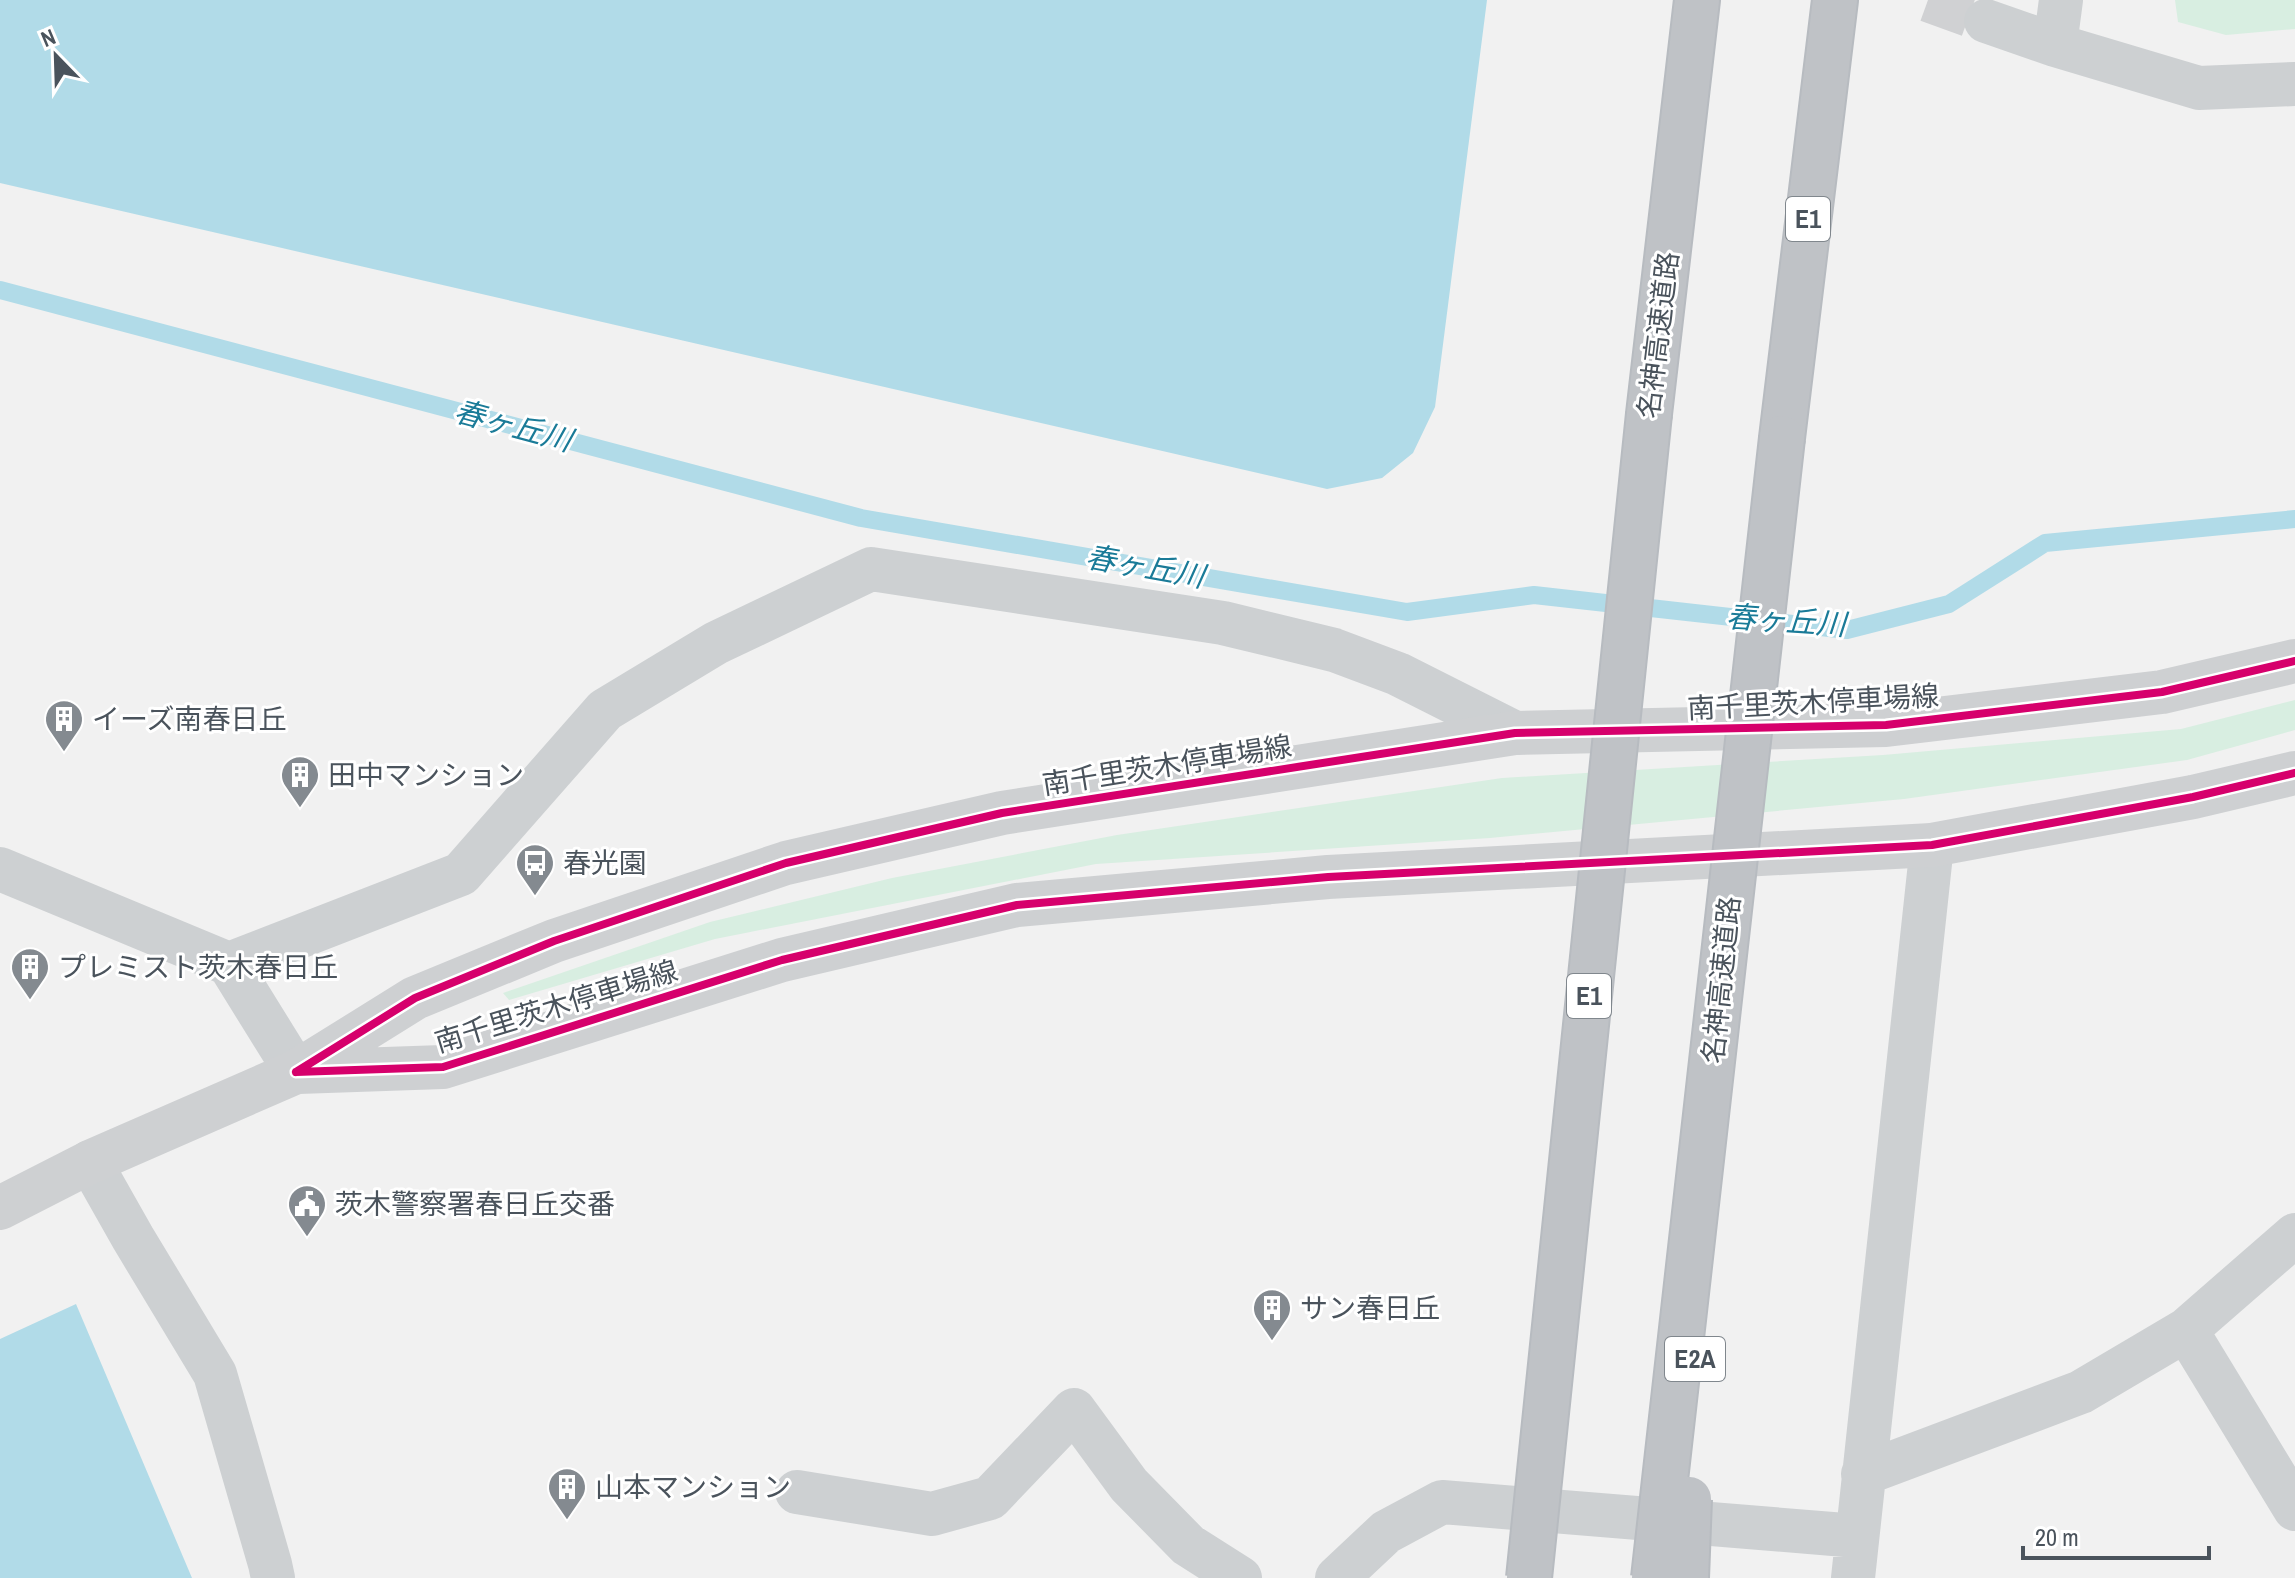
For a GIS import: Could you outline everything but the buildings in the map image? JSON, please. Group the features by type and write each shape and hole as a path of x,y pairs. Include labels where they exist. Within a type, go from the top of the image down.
{"highway":[{"name":"名神高速道路","path":"1529,1578 1649,414 1697,0"},
{"name":"名神高速道路","path":"1654,1578 1782,438 1835,0"},
{"name":"E2A","path":"1686,1578 1703,1141"}],"main road":[{"name":"南千里茨木停車場線","path":"0,1208 90,1162 296,1072 415,998 554,941 786,863 1002,813 1515,733 1886,725 2162,692 2295,661"},
{"name":"南千里茨木停車場線","path":"296,1072 443,1067 782,960 1017,905 1328,877 1932,845 2193,797 2295,773"}],"street":[{"path":"2055,45 2061,0"},
{"path":"1986,21 2199,88 2295,84"},
{"path":"229,964 461,874 605,710 716,643 871,569 1223,623 1334,650 1398,674 1515,733"},
{"path":"1337,1578 1386,1532 1442,1502 1855,1557 1932,845"},
{"path":"0,869 229,964 296,1072"},
{"path":"90,1162 215,1374 273,1578"},
{"path":"1863,1474 2081,1392 2186,1330 2295,1235"},
{"path":"2186,1330 2295,1509"},
{"path":"797,1492 932,1514 990,1498 1074,1410 1129,1485 1188,1545 1240,1578"}],"green space":[{"path":"2175,0 2295,0 2295,29 2226,35 2178,22"},
{"path":"2295,700 2295,730 2187,760 1904,799 1490,838 1096,864 715,939 509,1000 503,993 710,922 892,878 1117,835 1502,778 1883,755 2181,729"}],"water":[{"path":"0,0 1487,0 1435,407 1413,453 1382,478 1327,489 0,183"},
{"path":"76,1304 192,1578 0,1578 0,1339"}],"waterway":[{"name":"春ヶ丘川","path":"0,290 861,518 1407,612 1534,595 1847,630 1949,604 2045,543 2295,519"}],"tunnel":[{"path":"1928,0 1986,21"}],"cycle path":[{"path":"296,1072 415,998 554,941 786,863 1002,813 1515,733 1886,725 2162,692 2295,661"},
{"path":"296,1072 443,1067 782,960 1017,905 1328,877 1932,845 2193,797 2295,773"}],"place":[{"name":"イーズ南春日丘","path":"64,753"},
{"name":"田中マンション","path":"300,809"},
{"name":"春光園","path":"535,897"},
{"name":"プレミスト茨木春日丘","path":"30,1001"},
{"name":"茨木警察署春日丘交番","path":"307,1238"},
{"name":"サン春日丘","path":"1272,1342"},
{"name":"山本マンション","path":"567,1521"}]}
